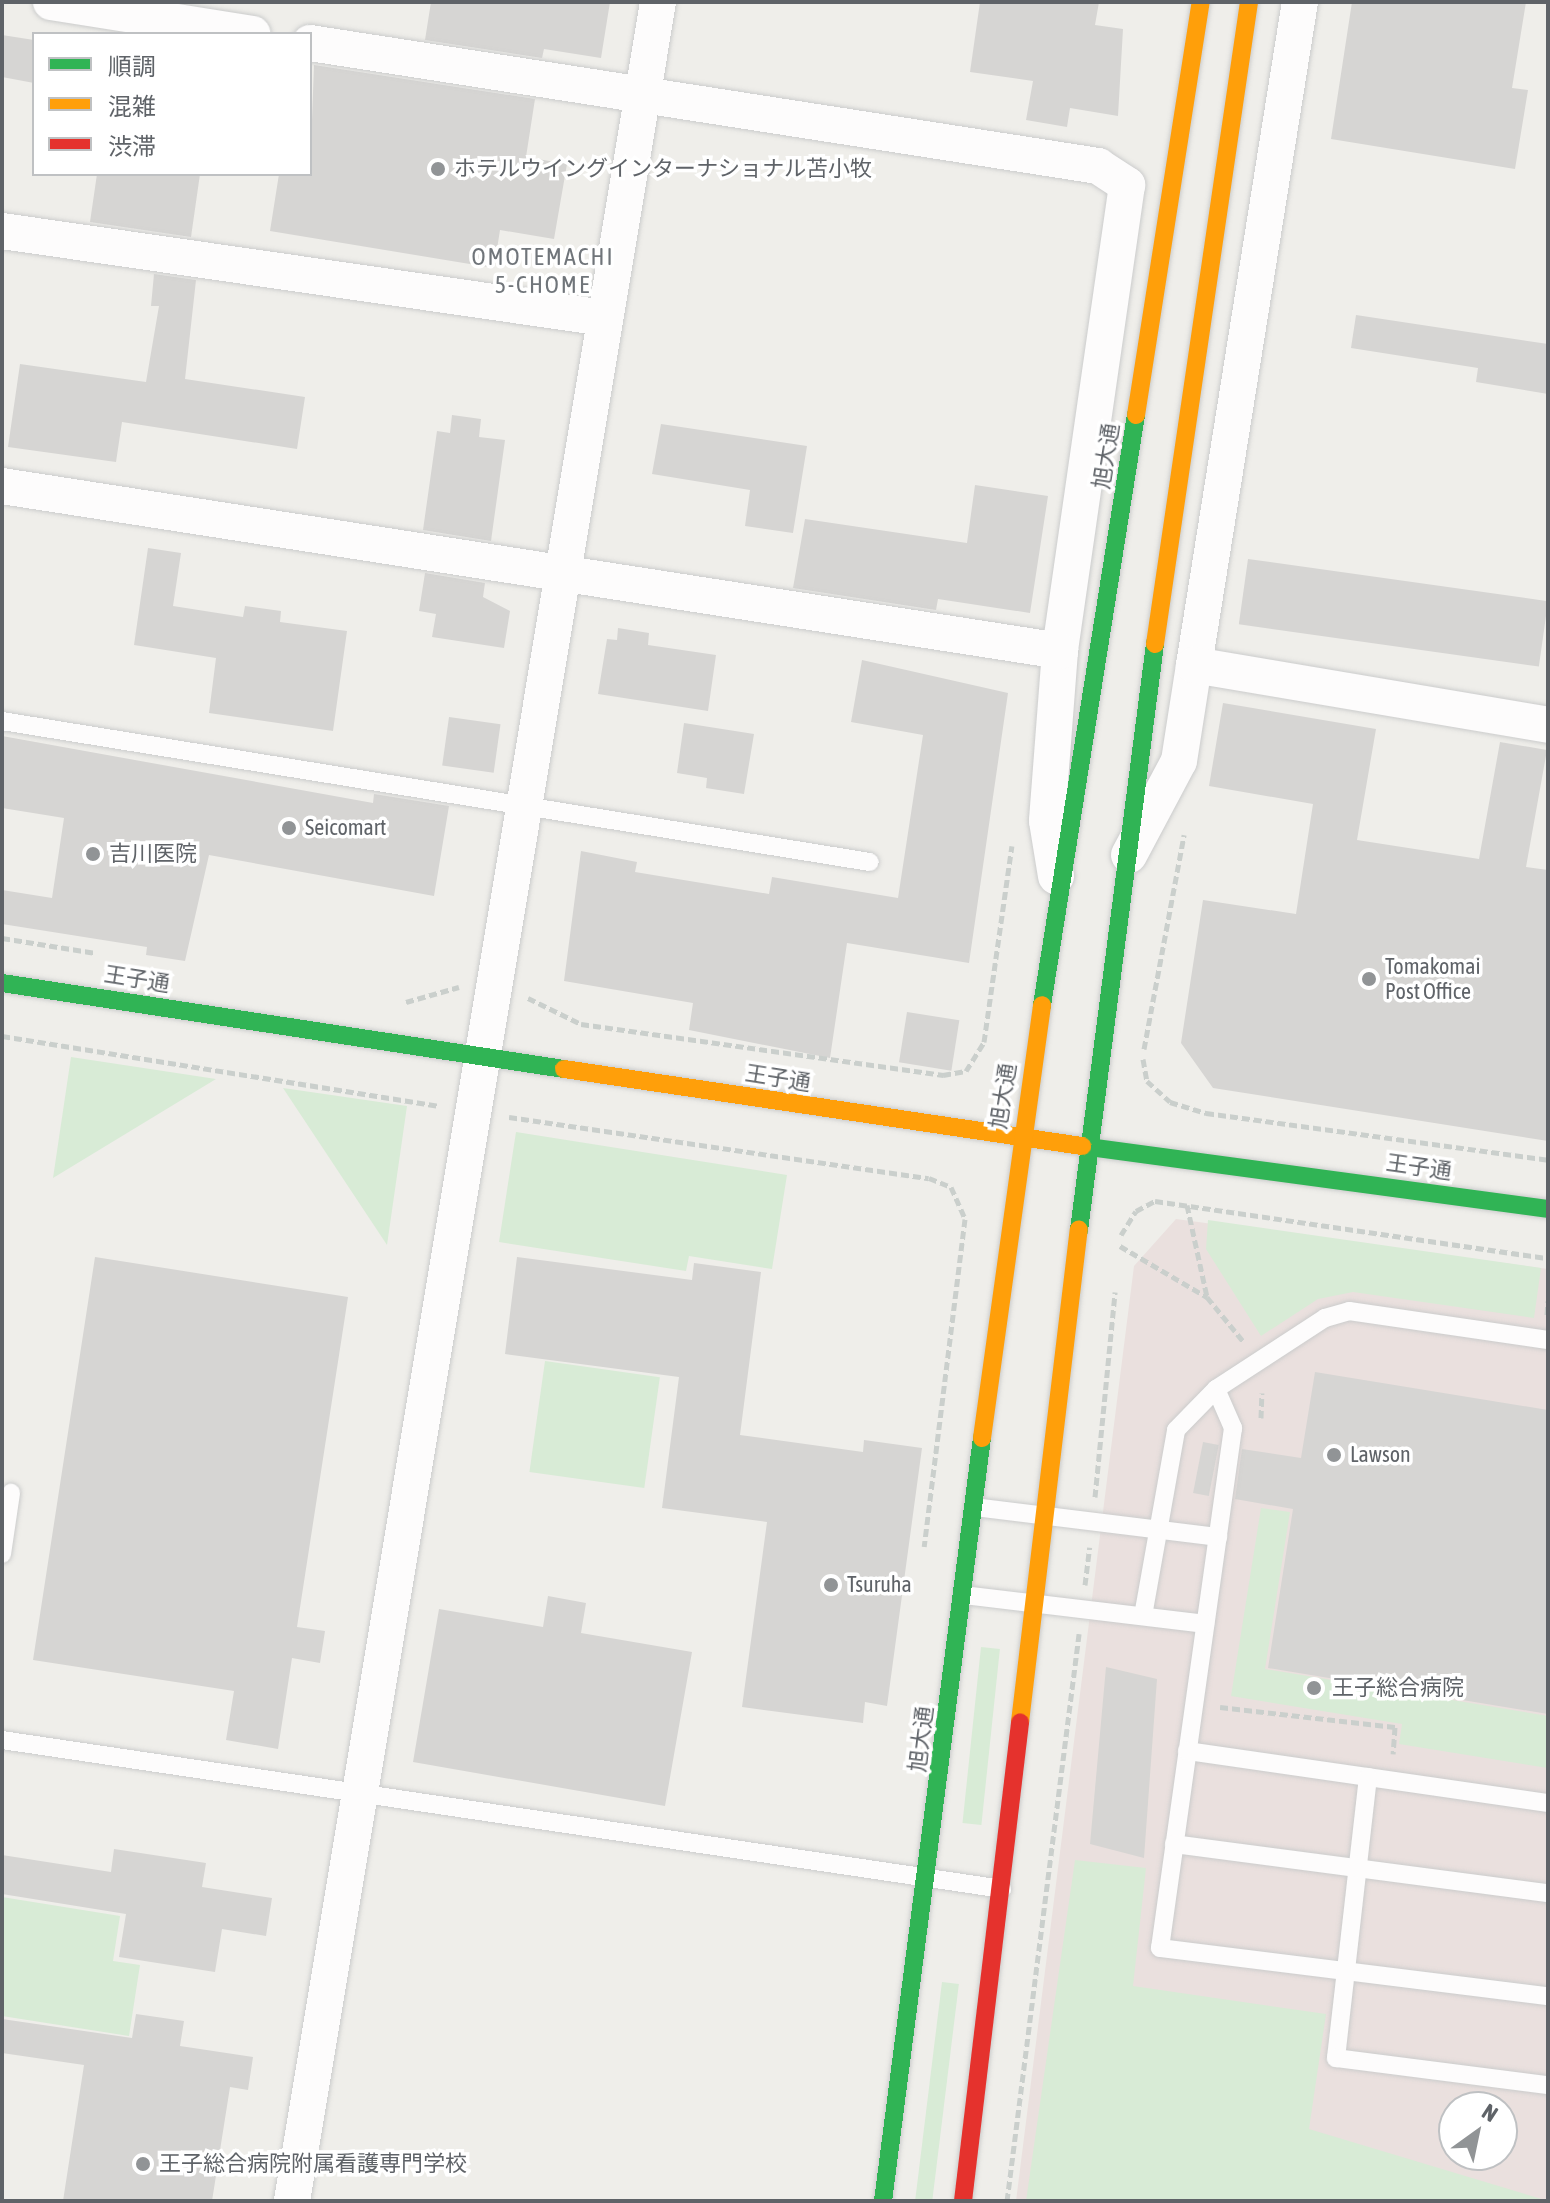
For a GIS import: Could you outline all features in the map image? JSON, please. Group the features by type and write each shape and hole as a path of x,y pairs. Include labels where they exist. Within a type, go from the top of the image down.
{"street":[{"path":"51,2 239,32"},
{"path":"292,2201 559,573 658,2"},
{"name":"旭大通","path":"883,2201 1021,1137 1201,2"},
{"path":"963,2201 1122,868 1249,2"},
{"path":"1122,868 1179,761 1300,2"},
{"path":"312,43 1098,166 1127,185 1060,651 1047,821 1060,896"},
{"path":"2,231 604,318"},
{"path":"2,486 1060,651"},
{"path":"1194,665 1548,725"},
{"name":"王子通","path":"2,983 1021,1137 1548,1209"}],"lane":[{"path":"2,721 870,862"},
{"path":"1143,1616 1176,1430 1216,1389 1325,1318 1349,1311 1548,1340"},
{"path":"1216,1389 1233,1428 1160,1948 1548,1996"},
{"path":"2,1554 11,1493"},
{"path":"974,1507 1218,1537"},
{"path":"963,1595 1205,1624"},
{"path":"2,1740 359,1796 1002,1889"},
{"path":"1187,1751 1548,1803"},
{"path":"1368,1777 1336,2058 1548,2085"},
{"path":"1174,1844 1548,1893"}],"path":[{"path":"1187,820 1142,1062 1147,1081 1170,1102 1206,1113 1548,1160"},
{"path":"396,1002 428,1000 448,985 545,1001 581,1024 943,1075 966,1071 984,1042 1014,837"},
{"path":"2,938 112,956"},
{"path":"2,1036 472,1113 929,1178 951,1187 965,1219 922,1563"},
{"path":"1187,1205 1207,1297"},
{"path":"1120,1246 1207,1297 1259,1361 1273,1380 1259,1405 1263,1432"},
{"path":"1217,1691 1215,1706 1395,1727 1393,1756 1409,1758"}],"shaded area":[{"name":"王子総合病院","path":"1176,1219 1548,1269 1548,2201 1016,2201 1134,1266"}],"green space":[{"path":"71,1057 216,1079 53,1178"},
{"path":"283,1088 407,1106 387,1245"},
{"path":"516,1132 787,1175 772,1269 689,1256 686,1271 499,1242"},
{"path":"1208,1220 1541,1268 1534,1318 1353,1292 1318,1299 1261,1336 1206,1249"},
{"path":"545,1361 660,1377 644,1488 529,1472"},
{"path":"1261,1508 1290,1512 1265,1669 1548,1716 1548,1768 1399,1744 1402,1724 1231,1696"},
{"path":"981,1647 1000,1649 981,1825 962,1823"},
{"path":"1075,1860 1146,1868 1133,1986 1326,2014 1309,2129 1438,2168 1438,2171 1448,2171 1548,2201 1026,2201"},
{"path":"2,1897 120,1916 113,1961 140,1965 129,2036 2,2016"},
{"path":"942,1982 959,1984 932,2201 915,2201"}],"building":[{"path":"431,2 610,2 601,58 544,49 542,58 425,40"},
{"path":"980,2 1099,2 1095,25 1123,29 1118,116 1070,108 1067,127 1026,120 1033,81 970,72"},
{"path":"1352,2 1526,2 1512,88 1528,90 1515,169 1331,139"},
{"path":"2,35 32,40 32,83 2,77"},
{"name":"ホテルウイングインターナショナル苫小牧","path":"314,65 535,99 526,157 567,164 554,239 500,230 494,268 270,231 279,176 312,176"},
{"path":"97,176 200,176 191,237 90,222"},
{"path":"154,274 196,280 185,379 305,397 297,449 122,422 116,462 8,447 20,364 146,382 159,306 151,306"},
{"path":"1356,315 1548,344 1548,394 1476,382 1478,368 1351,348"},
{"path":"452,415 481,419 479,437 505,440 491,541 423,530 437,431 450,433"},
{"path":"661,424 807,446 793,533 745,526 750,490 652,474"},
{"path":"975,485 1048,496 1030,613 938,599 936,610 793,588 805,519 967,543"},
{"path":"148,548 181,553 173,606 243,617 245,606 281,611 280,622 347,631 333,731 209,713 216,658 134,645"},
{"path":"1248,559 1548,601 1539,667 1239,624"},
{"path":"425,573 485,583 483,597 510,611 504,648 432,637 436,614 419,611"},
{"path":"618,628 649,633 648,645 716,655 708,711 598,694 607,639 617,640"},
{"path":"862,660 1008,693 969,963 847,943 830,1058 689,1030 693,1003 564,981 581,851 637,862 635,872 769,894 772,877 898,898 923,735 851,722"},
{"name":"Tomakomai Post Office","path":"1223,703 1376,729 1357,840 1479,859 1500,742 1547,750 1526,867 1548,870 1548,1141 1213,1088 1181,1043 1203,900 1296,914 1313,804 1209,786"},
{"path":"449,717 500,724 494,773 442,766"},
{"path":"684,723 754,734 744,794 706,788 707,778 677,773"},
{"path":"2,736 373,803 374,794 449,806 434,896 209,855 185,961 146,955 147,947 2,924 2,890 52,898 64,818 2,808"},
{"path":"907,1012 959,1020 951,1071 899,1062"},
{"path":"95,1257 348,1297 297,1627 325,1631 320,1663 292,1658 278,1749 226,1740 234,1691 33,1660"},
{"path":"517,1257 692,1280 694,1263 761,1272 740,1435 863,1452 864,1440 922,1448 887,1706 865,1702 863,1723 742,1707 767,1522 662,1508 679,1377 505,1354"},
{"path":"1315,1372 1548,1410 1548,1714 1268,1668 1293,1509 1235,1499 1242,1449 1301,1458"},
{"path":"1203,1442 1219,1445 1209,1496 1193,1493"},
{"path":"548,1596 586,1603 581,1633 692,1652 665,1806 413,1762 439,1609 543,1627"},
{"path":"1106,1667 1157,1679 1144,1858 1090,1844"},
{"path":"114,1849 206,1863 202,1887 272,1898 266,1936 222,1929 215,1972 119,1957 126,1914 2,1894 2,1855 111,1872"},
{"path":"136,2014 184,2021 180,2046 253,2057 248,2090 230,2087 212,2201 63,2201 84,2065 2,2053 2,2019 132,2038"}],"traffic: fast":[{"path":"1042,1005 1136,415"},
{"path":"1079,1230 1155,644"},
{"path":"2,983 564,1069"},
{"path":"1082,1146 1548,1209"},
{"path":"883,2201 982,1438"}],"traffic: slow":[{"path":"1136,415 1201,2"},
{"path":"1155,644 1249,2"},
{"path":"982,1438 1042,1005"},
{"path":"564,1069 1082,1146"},
{"path":"1020,1722 1079,1230"}],"traffic: jam":[{"path":"963,2201 1020,1722"}],"place":[{"name":"ホテルウイングインターナショナル苫小牧","path":"438,169"},
{"name":"Seicomart","path":"289,828"},
{"name":"吉川医院","path":"93,854"},
{"name":"Tomakomai Post Office","path":"1369,979"},
{"name":"Lawson","path":"1334,1455"},
{"name":"Tsuruha","path":"831,1585"},
{"name":"王子総合病院","path":"1314,1688"},
{"name":"王子総合病院附属看護専門学校","path":"143,2164"}],"district":[{"name":"OMOTEMACHI 5-CHOME","path":"543,271"}]}
